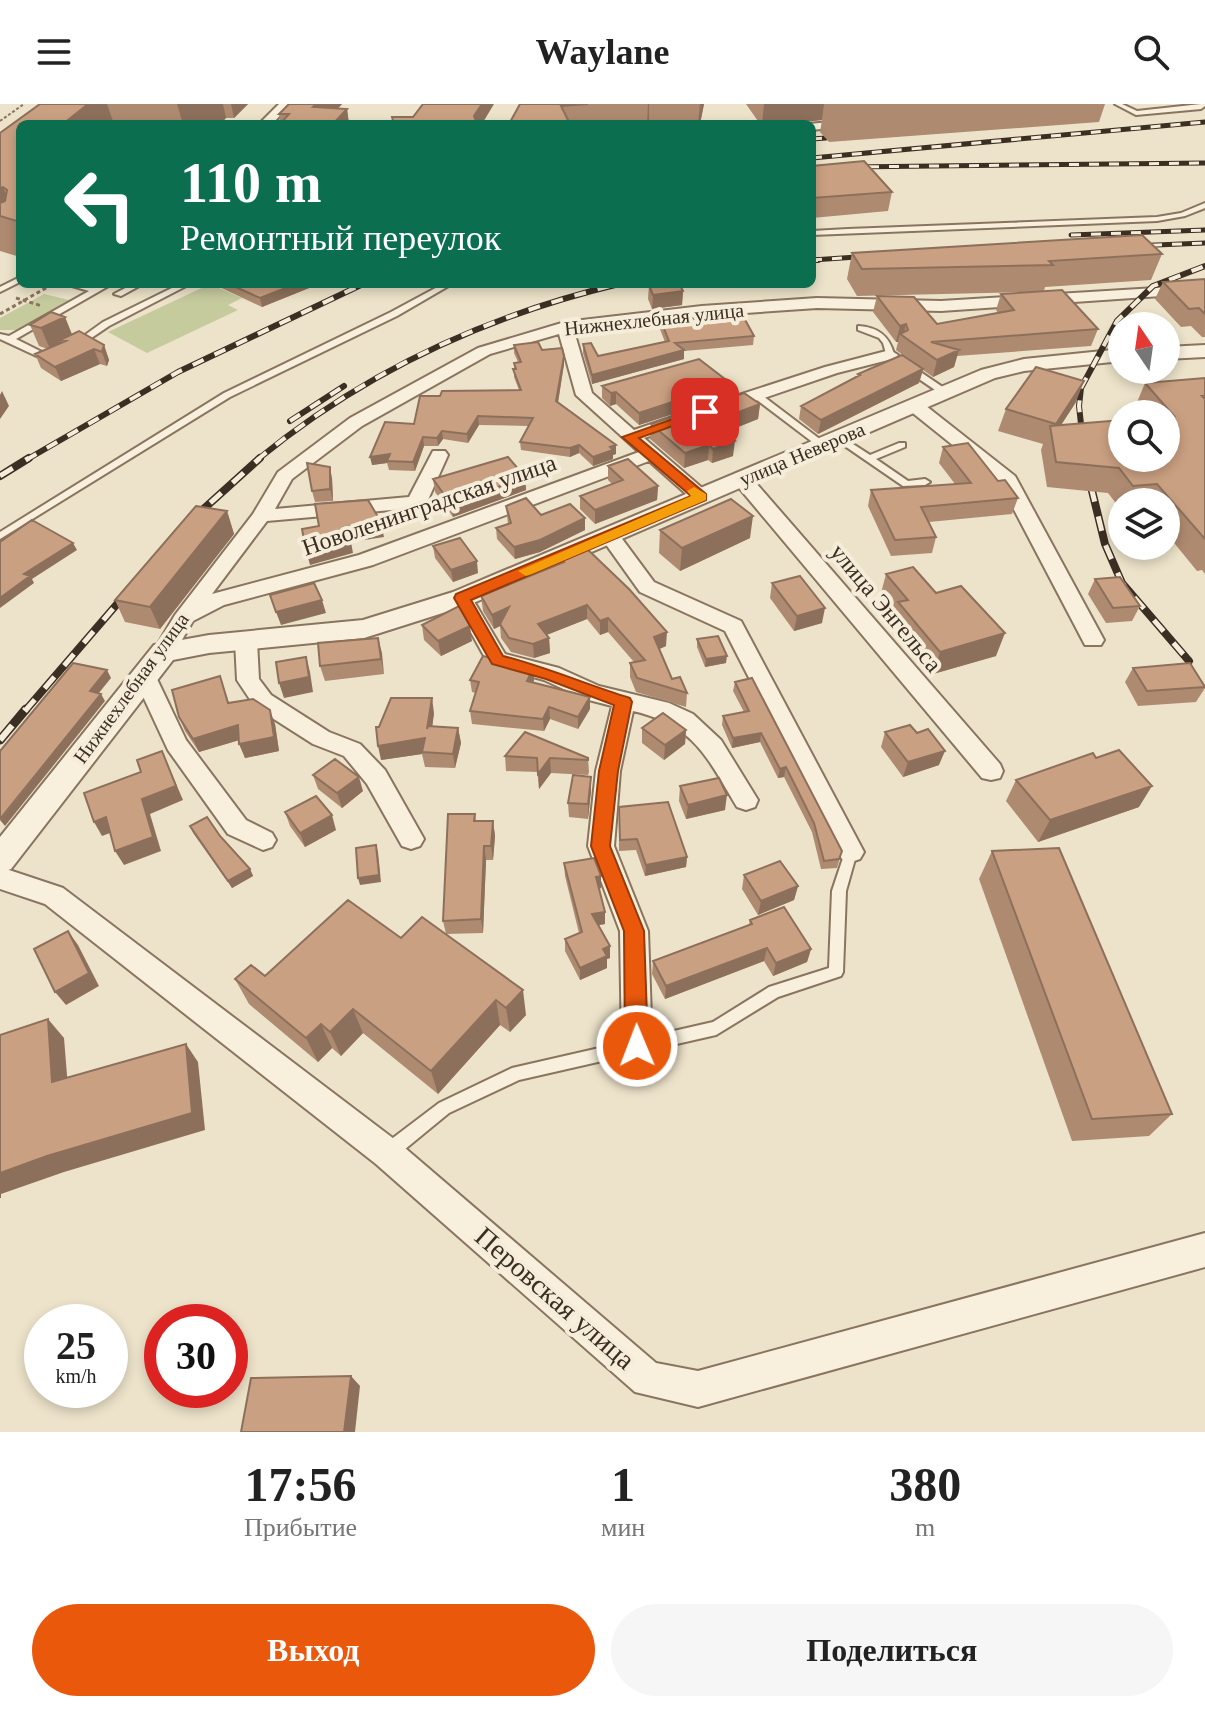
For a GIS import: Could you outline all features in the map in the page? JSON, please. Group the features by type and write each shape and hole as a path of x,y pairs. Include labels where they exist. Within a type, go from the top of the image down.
{"street":[{"path":"269,120 285,104"},
{"path":"816,126 876,121"},
{"name":"Нижнехлебная улица","path":"0,860 164,652 182,620 261,516 285,476 356,422 484,351 565,327 702,311 817,303 941,306 1205,289"},
{"path":"565,327 591,393 629,437 701,497"},
{"path":"1180,352 1205,351"},
{"path":"629,437 831,370 890,355"},
{"name":"улица Неверова","path":"164,652 364,629 462,598 988,374 1024,365 1108,356"},
{"path":"915,406 1008,480 1093,640"},
{"name":"Новоленинградская улица","path":"182,620 217,600 366,560 650,454"},
{"path":"261,516 414,502 420,498 439,455"},
{"name":"улица Энгельса","path":"742,479 991,771"},
{"path":"610,536 647,587 733,626 851,852"},
{"path":"462,598 497,660 551,674 593,693 661,709 685,720 713,746 746,800"},
{"path":"246,641 248,680 263,701 321,738 352,750 376,777 411,839"},
{"path":"145,677 176,744 237,827 263,840"},
{"path":"624,702 608,771 601,846 634,931 637,1046"},
{"name":"Перовская улица","path":"0,878 54,896 387,1153 648,1379 698,1389 1205,1250"}],"lane":[{"path":"1118,104 1136,113 1201,107 1204,104"},
{"path":"816,233 1090,223 1192,214 1205,205"},
{"path":"84,288 96,291"},
{"path":"10,339 101,288"},
{"path":"118,294 131,288"},
{"path":"66,348 178,288"},
{"path":"0,536 227,395 441,288"},
{"path":"861,328 881,333 887,340 890,355 944,392"},
{"path":"0,336 46,357 56,352"},
{"path":"756,395 831,441 869,459 906,484 925,482"},
{"path":"869,459 902,445"},
{"path":"387,1153 444,1108 517,1073 716,1028 774,992 836,972 839,891 851,852"}],"path":[{"path":"0,121 24,104"},
{"path":"0,314 46,288"},
{"path":"12,297 60,311"}],"green space":[{"path":"202,288 219,288 242,298 228,305 238,310 147,353 108,332"},
{"path":"44,294 69,300 18,330 0,330 0,318"}],"building":[{"path":"40,104 88,104 68,120 18,120"},
{"path":"289,104 347,109 337,120 284,120 289,114 279,114"},
{"path":"423,104 482,104 474,116 476,120 393,120 392,117 413,117"},
{"path":"520,104 588,104 561,106 568,120 511,120"},
{"path":"16,121 16,221 0,216 0,203 5,201 7,190 0,188 0,133"},
{"path":"864,161 892,192 816,198 816,166"},
{"path":"1142,235 1162,254 1049,261 1053,265 862,269 852,253"},
{"path":"1205,279 1205,314 1199,308 1189,309 1163,282"},
{"path":"238,288 286,288 260,298"},
{"path":"650,288 682,288 683,291 653,295"},
{"path":"1062,290 1098,329 931,342 959,350 937,360 900,334 908,330 906,324 900,326 877,296 914,297 937,324 1014,310 1001,294"},
{"path":"51,312 65,317 41,328 30,325"},
{"path":"689,312 692,320 743,316 754,336 675,343 684,350 592,375 583,344 591,343 598,356 669,341 659,316"},
{"path":"79,331 104,345 102,352 94,349 55,367 35,354 66,341 60,340"},
{"path":"538,342 542,350 562,348 564,356 556,401 616,445 610,447 613,450 593,457 579,445 570,448 520,442 533,418 478,416 467,434 442,431 437,438 423,437 413,462 387,461 390,454 370,457 385,422 414,424 420,396 440,396 442,391 521,390 513,369 516,369 514,363 521,362 514,345"},
{"path":"902,355 923,369 821,420 801,406 858,374"},
{"path":"699,359 730,383 639,413 616,392 611,393 602,386"},
{"path":"1036,367 1084,381 1056,424 1006,409"},
{"path":"1205,378 1205,396 1202,396 1205,399 1205,539 1180,510 1180,488 1160,488 1157,484 1133,486 1122,472 1180,472 1180,400 1160,400 1146,384 1180,384 1180,380"},
{"path":"744,393 760,404 723,418 729,422 718,426 735,441 713,449 709,445 685,453 651,424"},
{"path":"1108,421 1108,467 1056,462 1050,426"},
{"path":"968,443 998,481 1005,480 1018,498 921,507 936,537 895,540 871,490 971,483 943,447"},
{"path":"508,457 525,477 451,504 433,479"},
{"path":"628,459 658,486 595,510 580,496 623,480 608,466"},
{"path":"307,463 330,467 330,489 312,491"},
{"path":"526,498 541,515 570,504 585,518 540,540 514,547 496,528 511,523 506,506"},
{"path":"731,499 753,516 682,548 660,530"},
{"path":"368,500 381,522 344,527 350,538 306,550 302,529 319,526 315,504"},
{"path":"196,506 227,511 150,607 115,600"},
{"path":"32,520 73,543 24,574 30,576 0,598 0,542"},
{"path":"460,538 477,561 451,570 433,546"},
{"path":"583,545 629,589 667,632 654,637 672,679 680,677 687,693 637,678 630,663 645,660 608,618 600,621 587,605 538,624 549,638 533,644 509,638 500,624 509,607 492,615 481,596 564,562 558,555"},
{"path":"913,567 936,593 961,586 1005,633 940,652 898,602 908,600 886,574"},
{"path":"800,576 825,608 797,616 772,583"},
{"path":"1120,577 1140,606 1113,608 1095,579"},
{"path":"314,583 322,600 276,612 270,595"},
{"path":"459,606 470,626 438,641 422,625"},
{"path":"718,636 727,656 706,659 697,639"},
{"path":"378,638 381,659 320,666 318,643"},
{"path":"483,656 533,668 527,681 590,697 578,717 549,707 543,719 470,711 479,682 470,680"},
{"path":"306,657 309,677 279,683 276,662"},
{"path":"73,663 107,670 90,691 101,694 0,819 0,751"},
{"path":"1190,663 1205,687 1147,691 1133,668"},
{"path":"220,676 228,703 253,699 270,710 274,737 239,744 238,725 193,739 179,717 172,690"},
{"path":"752,678 842,851 839,859 824,861 814,823 786,767 780,769 761,733 733,738 723,716 749,711 735,682"},
{"path":"391,698 432,698 427,729 428,726 458,728 453,754 422,752 425,738 378,746 376,727 379,727"},
{"path":"663,713 686,730 665,745 642,728"},
{"path":"910,725 917,733 928,729 945,751 908,762 885,732"},
{"path":"525,732 588,760 550,758 538,774 537,758 505,756"},
{"path":"1119,750 1152,786 1050,820 1016,780 1093,753 1096,758"},
{"path":"162,751 176,786 142,799 153,837 115,851 106,817 94,822 84,793 141,772 137,760"},
{"path":"335,759 359,777 337,793 313,775"},
{"path":"573,775 591,777 588,804 568,803"},
{"path":"719,778 727,795 688,805 680,786"},
{"path":"316,796 332,815 300,833 285,812"},
{"path":"668,802 687,857 646,865 637,839 620,840 619,807"},
{"path":"448,814 475,814 474,821 493,821 491,846 484,846 481,919 443,921"},
{"path":"207,817 250,869 228,881 190,826"},
{"path":"376,845 379,875 358,878 356,848"},
{"path":"1059,848 1172,1114 1092,1119 992,851"},
{"path":"594,858 601,876 596,877 605,912 592,914 610,946 603,949 607,956 580,968 565,939 582,932 564,863"},
{"path":"780,861 798,886 761,901 744,875"},
{"path":"348,900 401,938 422,917 523,990 506,1008 496,1000 431,1071 353,1009 330,1032 321,1024 306,1038 235,979 251,965 265,976"},
{"path":"784,907 811,949 776,963 767,948 666,986 653,961 752,924 750,920"},
{"path":"68,931 89,973 55,992 34,949"},
{"path":"48,1019 52,1082 186,1044 192,1113 0,1173 0,1035"},
{"path":"351,1376 344,1432 241,1432 245,1408 248,1408 251,1378"}],"railway":[{"path":"816,158 1205,122"},
{"path":"816,139 826,138"},
{"path":"849,167 1205,163"},
{"path":"1071,235 1205,230"},
{"path":"1132,246 1205,243"},
{"path":"816,260 872,256"},
{"path":"1085,460 1079,406 1081,388 1117,321 1153,286 1205,266"},
{"path":"26,460 178,372 355,288"},
{"path":"257,460 340,400 428,351 521,313 604,288"},
{"path":"290,421 344,386"},
{"path":"0,476 29,458"},
{"path":"188,523 260,458"},
{"path":"1084,458 1105,544 1122,583 1189,661"},
{"path":"25,711 130,589"},
{"path":"0,740 26,709"}],"slow traffic":[{"path":"526,571 701,497 694,491"}],"route":[{"path":"637,1046 634,931 601,846 608,771 624,702 593,693 551,674 497,660 462,598 701,497 629,437 705,412"}]}
